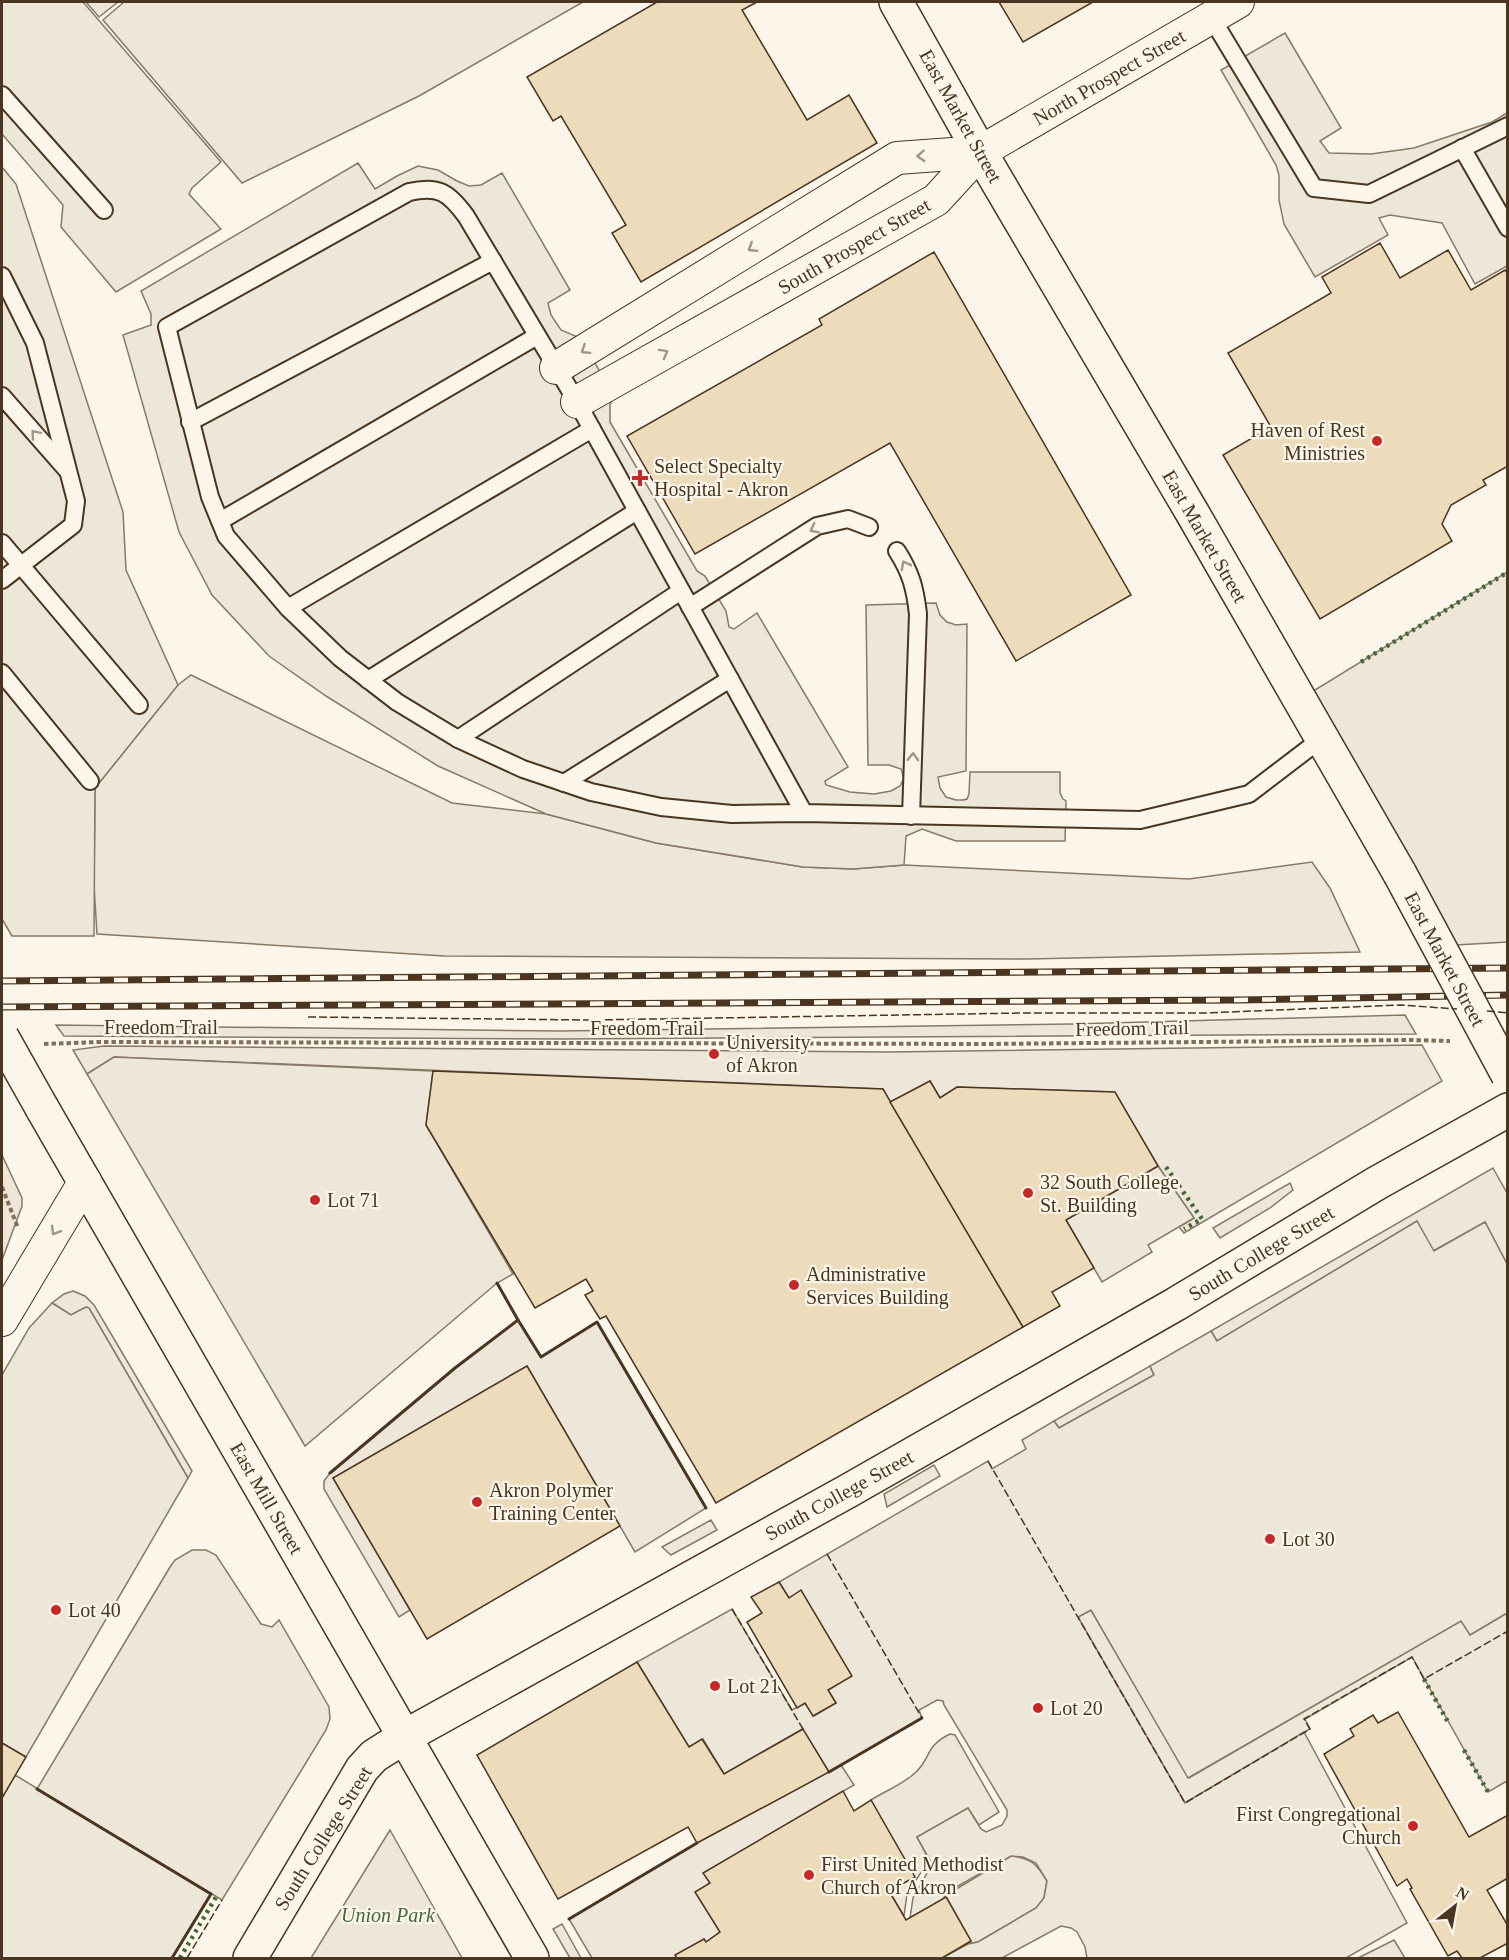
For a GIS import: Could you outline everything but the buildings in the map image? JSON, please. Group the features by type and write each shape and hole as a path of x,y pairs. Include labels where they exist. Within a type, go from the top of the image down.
{"street":[{"name":"East Market Street","path":"896,2 980,152 1400,874 1508,1075"},
{"name":"North Prospect Street","path":"980,152 1238,2"},
{"path":"556,368 897,158 980,152"},
{"name":"South Prospect Street","path":"577,402 936,200 980,152"},
{"name":"East Mill Street","path":"2,1037 532,1959"},
{"name":"South College Street","path":"250,1959 362,1769 374,1756 404,1737 858,1486 1176,1304 1377,1183 1508,1110"},
{"path":"2,1320 85,1181"}],"lane":[{"path":"1211,17 1314,188 1369,195 1508,126"},
{"path":"2,95 104,210"},
{"path":"1462,148 1508,228"},
{"path":"804,813 577,402 466,216 452,198 442,192 424,189 409,192 167,327 210,497 226,536 288,608 340,658 368,680 397,702 458,739 523,769 591,792 661,807 732,814 804,813 1140,820 1249,794 1322,739"},
{"path":"190,422 492,261"},
{"path":"2,276 35,344 75,501 73,525 2,580"},
{"path":"220,520 537,336"},
{"path":"2,396 68,472"},
{"path":"288,608 592,429"},
{"path":"368,680 637,511"},
{"path":"690,607 817,526 848,519 869,527"},
{"path":"2,543 139,705"},
{"path":"897,551 907,566 915,585 918,614 911,816"},
{"path":"458,739 681,591"},
{"path":"2,673 90,781"},
{"path":"564,783 730,679"}],"path":[{"name":"Freedom Trail","path":"34,1044 99,1042 998,1044 1453,1041"},
{"path":"2,1186 19,1232"}],"green space":[{"path":"1507,572 1507,942 1439,946 1297,701"},
{"path":"191,675 452,803 546,814 656,843 803,867 853,869 904,865 1189,879 1312,862 1330,888 1360,952 1028,959 444,956 97,934 94,885 95,788 178,685"},
{"path":"1405,1015 1416,1034 561,1039 64,1036 56,1025 560,1031 1073,1024"},
{"path":"1422,1045 1442,1081 1184,1233 1179,1227 1194,1218 1158,1166 1114,1092 957,1087 940,1098 930,1081 890,1102 883,1089 114,1057 87,1074 73,1050 104,1046 888,1052"},
{"path":"2,1155 22,1198 22,1206 2,1260"},
{"path":"1493,1168 1507,1193 1507,1264 1485,1222 1433,1251 1417,1221 1217,1341 1211,1331"},
{"path":"1290,1183 1293,1190 1270,1208 1220,1238 1213,1228"},
{"path":"73,1291 85,1296 94,1305 192,1471 188,1478 89,1308 86,1307 71,1315 52,1303 64,1294"},
{"path":"518,1320 541,1357 597,1322 706,1508 635,1552 527,1366 333,1478 410,1610 399,1617 324,1489 324,1481 330,1473 455,1368"},
{"path":"1150,1366 1154,1375 1059,1428 1054,1421"},
{"path":"934,1465 940,1476 887,1507 884,1494"},
{"path":"711,1520 717,1530 671,1555 662,1547"},
{"path":"192,1550 206,1550 216,1555 261,1624 272,1627 279,1620 329,1707 330,1719 326,1730 222,1900 37,1789 170,1567 175,1560"},
{"path":"1091,1610 1189,1778 1462,1620 1470,1635 1507,1613 1507,1781 1488,1792 1412,1657 1305,1719 1310,1729 1185,1803 1078,1617"},
{"path":"950,1734 955,1735 999,1812 979,1825 968,1808 917,1837 929,1860 907,1894 904,1916 889,1891 914,1876 871,1800 911,1776 921,1767 936,1743"},
{"path":"841,1765 854,1785 704,1873 710,1883 696,1893 720,1932 706,1942 704,1939 676,1956 677,1958 592,1958 569,1919 697,1843"},
{"name":"Union Park","path":"390,1830 462,1958 311,1958"},
{"path":"1011,1856 1029,1860 1040,1870 1047,1881 1044,1898 1036,1908 978,1942 968,1944 971,1941 947,1898 942,1900 943,1897"},
{"path":"562,1924 581,1958 570,1958 553,1929"}],"shaded area":[{"path":"2,2 83,2 221,162 192,188 189,194 221,229 116,292 61,227 63,205 2,134"},
{"path":"86,2 118,2 99,17"},
{"path":"124,2 583,2 419,96 242,183 103,20"},
{"path":"1285,33 1341,128 1320,141 1329,153 1371,154 1414,148 1492,122 1507,113 1507,266 1475,284 1442,223 1390,215 1379,218 1388,235 1315,277 1284,224 1276,165 1221,70"},
{"path":"358,163 375,189 418,166 438,170 469,186 481,185 502,173 570,290 548,303 551,315 561,330 580,338 614,395 610,405 610,422 697,571 705,576 726,611 729,627 734,629 757,613 848,767 825,781 826,785 850,792 874,794 891,791 900,786 904,778 901,769 889,765 868,765 866,605 936,603 940,615 947,622 956,625 967,624 966,771 938,777 940,788 946,797 963,800 967,799 969,794 970,772 1060,772 1060,793 1066,801 1065,841 956,841 922,829 906,836 904,865 853,869 803,867 656,843 546,814 438,766 326,696 269,656 212,595 179,532 123,335 151,325 151,314 141,291"},
{"path":"2,167 16,184 123,512 126,570 178,685 95,788 94,936 12,936 2,919"},
{"name":"Lot 71","path":"114,1057 433,1071 426,1125 513,1274 497,1283 305,1446 87,1074"},
{"path":"1158,1166 1194,1218 1148,1245 1152,1252 1102,1282 1066,1220"},
{"path":"1417,1221 1434,1251 1485,1222 1507,1264 1507,1613 1470,1635 1461,1621 1188,1778 1091,1610 1078,1617 1185,1803 1304,1732 1407,1923 1346,1958 1087,1958 1085,1947 1077,1932 1061,1926 1002,1958 942,1958 968,1944 978,1942 1036,1908 1044,1898 1047,1881 1036,1863 1023,1857 1011,1856 949,1891 942,1900 910,1918 913,1898 931,1866 917,1837 968,1808 981,1829 986,1832 1002,1825 1007,1816 1007,1810 943,1701 937,1700 919,1710 922,1718 829,1772 802,1729 724,1774 703,1739 689,1747 637,1662 732,1609 792,1710 805,1703 814,1716 836,1703 828,1690 851,1676 801,1591 789,1598 779,1582 988,1461 992,1469 1026,1449 1022,1440 1054,1421 1059,1428 1154,1375 1150,1366 1211,1331 1217,1341"},
{"name":"Lot 40","path":"52,1303 71,1315 86,1307 89,1308 188,1478 26,1757 2,1743 2,1375 29,1328"},
{"path":"15,1775 211,1894 172,1958 2,1958 2,1798"},
{"path":"1394,1940 1405,1958 1358,1958"}],"railway":[{"path":"2,981 1508,968"},
{"path":"2,1007 1239,1000 1508,995"}],"hedge":[{"path":"1361,662 1508,572"},
{"path":"1166,1167 1202,1219 1184,1229"},
{"path":"1424,1679 1449,1724"},
{"path":"1464,1750 1488,1792"},
{"path":"180,1958 216,1897"}],"fence":[{"path":"308,1017 591,1020 1022,1013 1205,1013 1400,1005 1457,1009"},
{"path":"1487,1011 1508,1013"},
{"path":"988,1461 1185,1803 1310,1729 1304,1719 1412,1657 1424,1679 1508,1631"},
{"path":"827,1554 922,1718"},
{"path":"732,1609 803,1729"},
{"path":"187,1958 222,1900"}],"wall":[{"path":"330,1473 455,1368 518,1320 497,1283"},
{"path":"518,1320 541,1357 597,1322 706,1508"},
{"path":"829,1772 922,1718"},
{"path":"37,1789 211,1894 172,1958"},
{"path":"569,1919 697,1843"}],"place":[{"name":"Haven of Rest Ministries","path":"1377,441"},
{"name":"Select Specialty Hospital - Akron","path":"640,478"},
{"name":"University of Akron","path":"714,1054"},
{"name":"32 South College St. Building","path":"1028,1193"},
{"name":"Lot 71","path":"315,1200"},
{"name":"Administrative Services Building","path":"794,1285"},
{"name":"Akron Polymer Training Center","path":"477,1502"},
{"name":"Lot 30","path":"1270,1539"},
{"name":"Lot 40","path":"56,1610"},
{"name":"Lot 21","path":"715,1686"},
{"name":"Lot 20","path":"1038,1708"},
{"name":"First Congregational Church","path":"1413,1826"},
{"name":"First United Methodist Church of Akron","path":"809,1875"}]}
